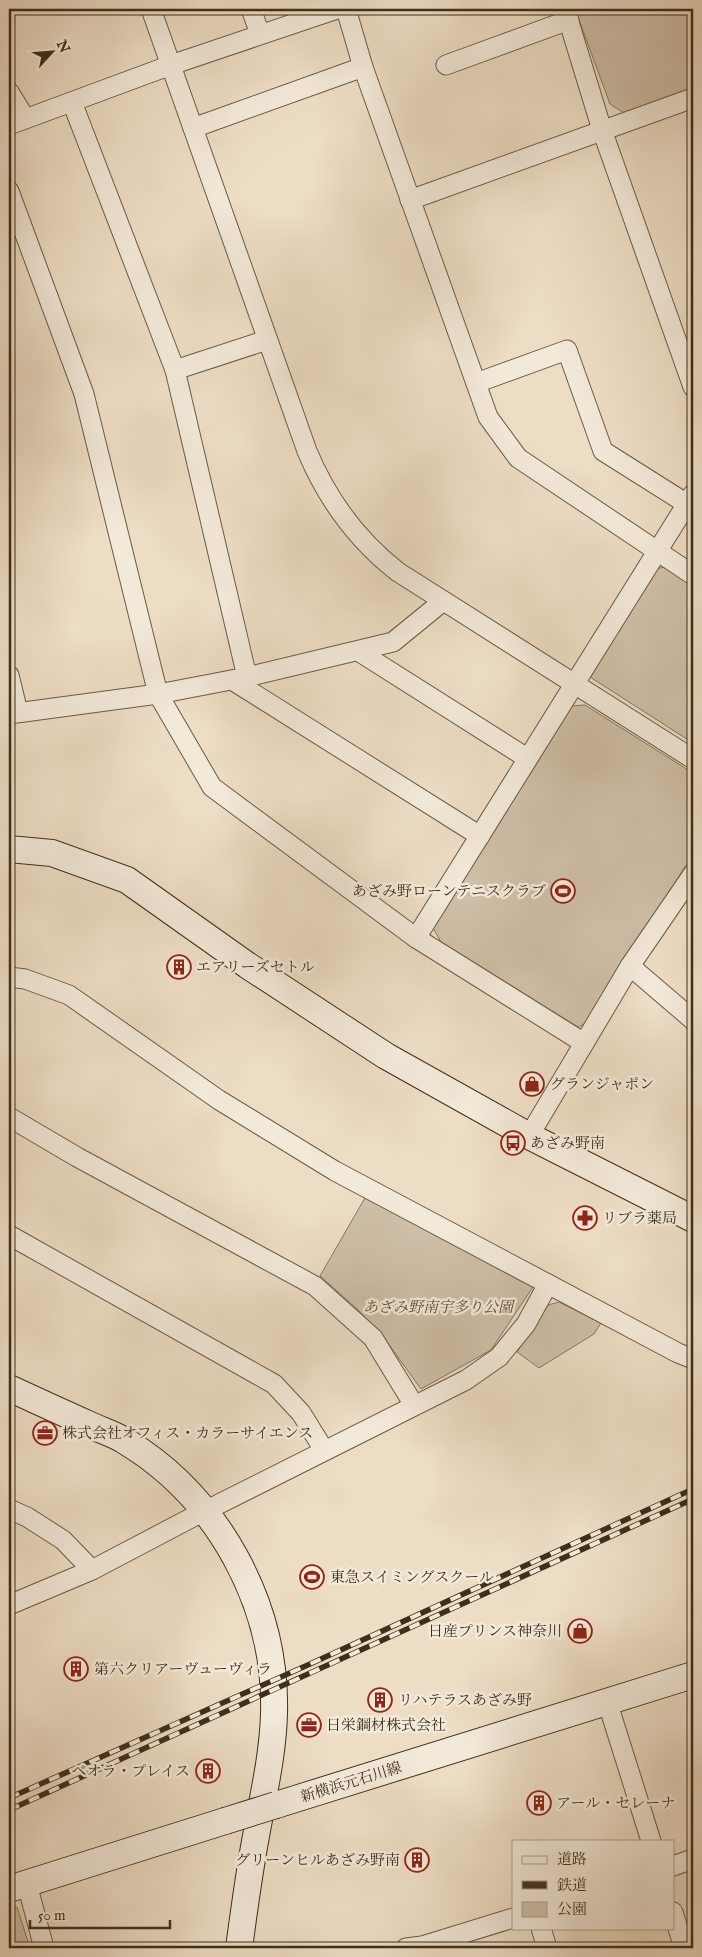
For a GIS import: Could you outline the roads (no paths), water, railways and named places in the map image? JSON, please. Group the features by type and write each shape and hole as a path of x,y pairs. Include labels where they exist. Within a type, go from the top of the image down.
{"street":[{"path":"151,9 307,450 316,473 328,495 348,524 375,554 442,602 693,759"},
{"path":"251,9 260,34"},
{"path":"9,92 17,122 171,65 337,9"},
{"path":"346,9 363,67 488,417 518,458 693,576"},
{"path":"446,65 566,14 602,130 693,388"},
{"path":"193,128 363,67"},
{"path":"410,200 693,98"},
{"path":"72,102 174,370 239,678 480,836"},
{"path":"9,191 84,394 158,694 212,787 416,938 584,1043"},
{"path":"174,370 267,340"},
{"path":"416,938 690,499 603,451 567,350 476,383"},
{"path":"9,675 14,713 158,694 239,678 393,642 442,602"},
{"path":"358,651 527,758"},
{"path":"9,849 52,854 127,880 247,965 386,1056 530,1136 693,1219"},
{"path":"530,1136 630,966 691,881"},
{"path":"630,966 693,1020"},
{"path":"9,977 25,979 69,995 219,1100 335,1171 678,1353 693,1359"},
{"path":"9,1117 77,1157 315,1286 373,1338 414,1405"},
{"path":"9,1235 274,1384 301,1413 324,1450"},
{"path":"9,1605 92,1570 324,1450 466,1380 499,1357 526,1324 548,1284"},
{"path":"9,1388 125,1441 167,1471 205,1511 230,1545 251,1589 262,1620 270,1653 274,1712 273,1740 252,1854 239,1948"},
{"path":"9,1509 27,1517 63,1540 92,1570"},
{"name":"新横浜元石川線","path":"18,1886 693,1675"},
{"path":"607,1701 651,1840"},
{"path":"674,1866 693,1859"},
{"path":"18,1886 44,1948"},
{"path":"674,1915 684,1948"},
{"path":"417,1947 512,1918"},
{"path":"542,1930 547,1948"}],"railway":[{"path":"9,1798 310,1664 693,1489"},
{"path":"9,1810 693,1499"}],"place":[{"name":"あざみ野ローンテニスクラブ","path":"563,891"},
{"name":"エアリーズセトル","path":"179,967"},
{"name":"グランジャポン","path":"532,1084"},
{"name":"あざみ野南","path":"513,1143"},
{"name":"リブラ薬局","path":"585,1218"},
{"name":"株式会社オフィス・カラーサイエンス","path":"45,1433"},
{"name":"東急スイミングスクール","path":"312,1577"},
{"name":"日産プリンス神奈川","path":"580,1631"},
{"name":"第六クリアーヴューヴィラ","path":"76,1669"},
{"name":"リハテラスあざみ野","path":"380,1700"},
{"name":"日栄鋼材株式会社","path":"309,1725"},
{"name":"ベオラ・プレイス","path":"208,1771"},
{"name":"アール・セレーナ","path":"539,1803"},
{"name":"グリーンヒルあざみ野南","path":"417,1860"}],"park label":[{"name":"あざみ野南宇多り公園","path":"438,1307"}]}
